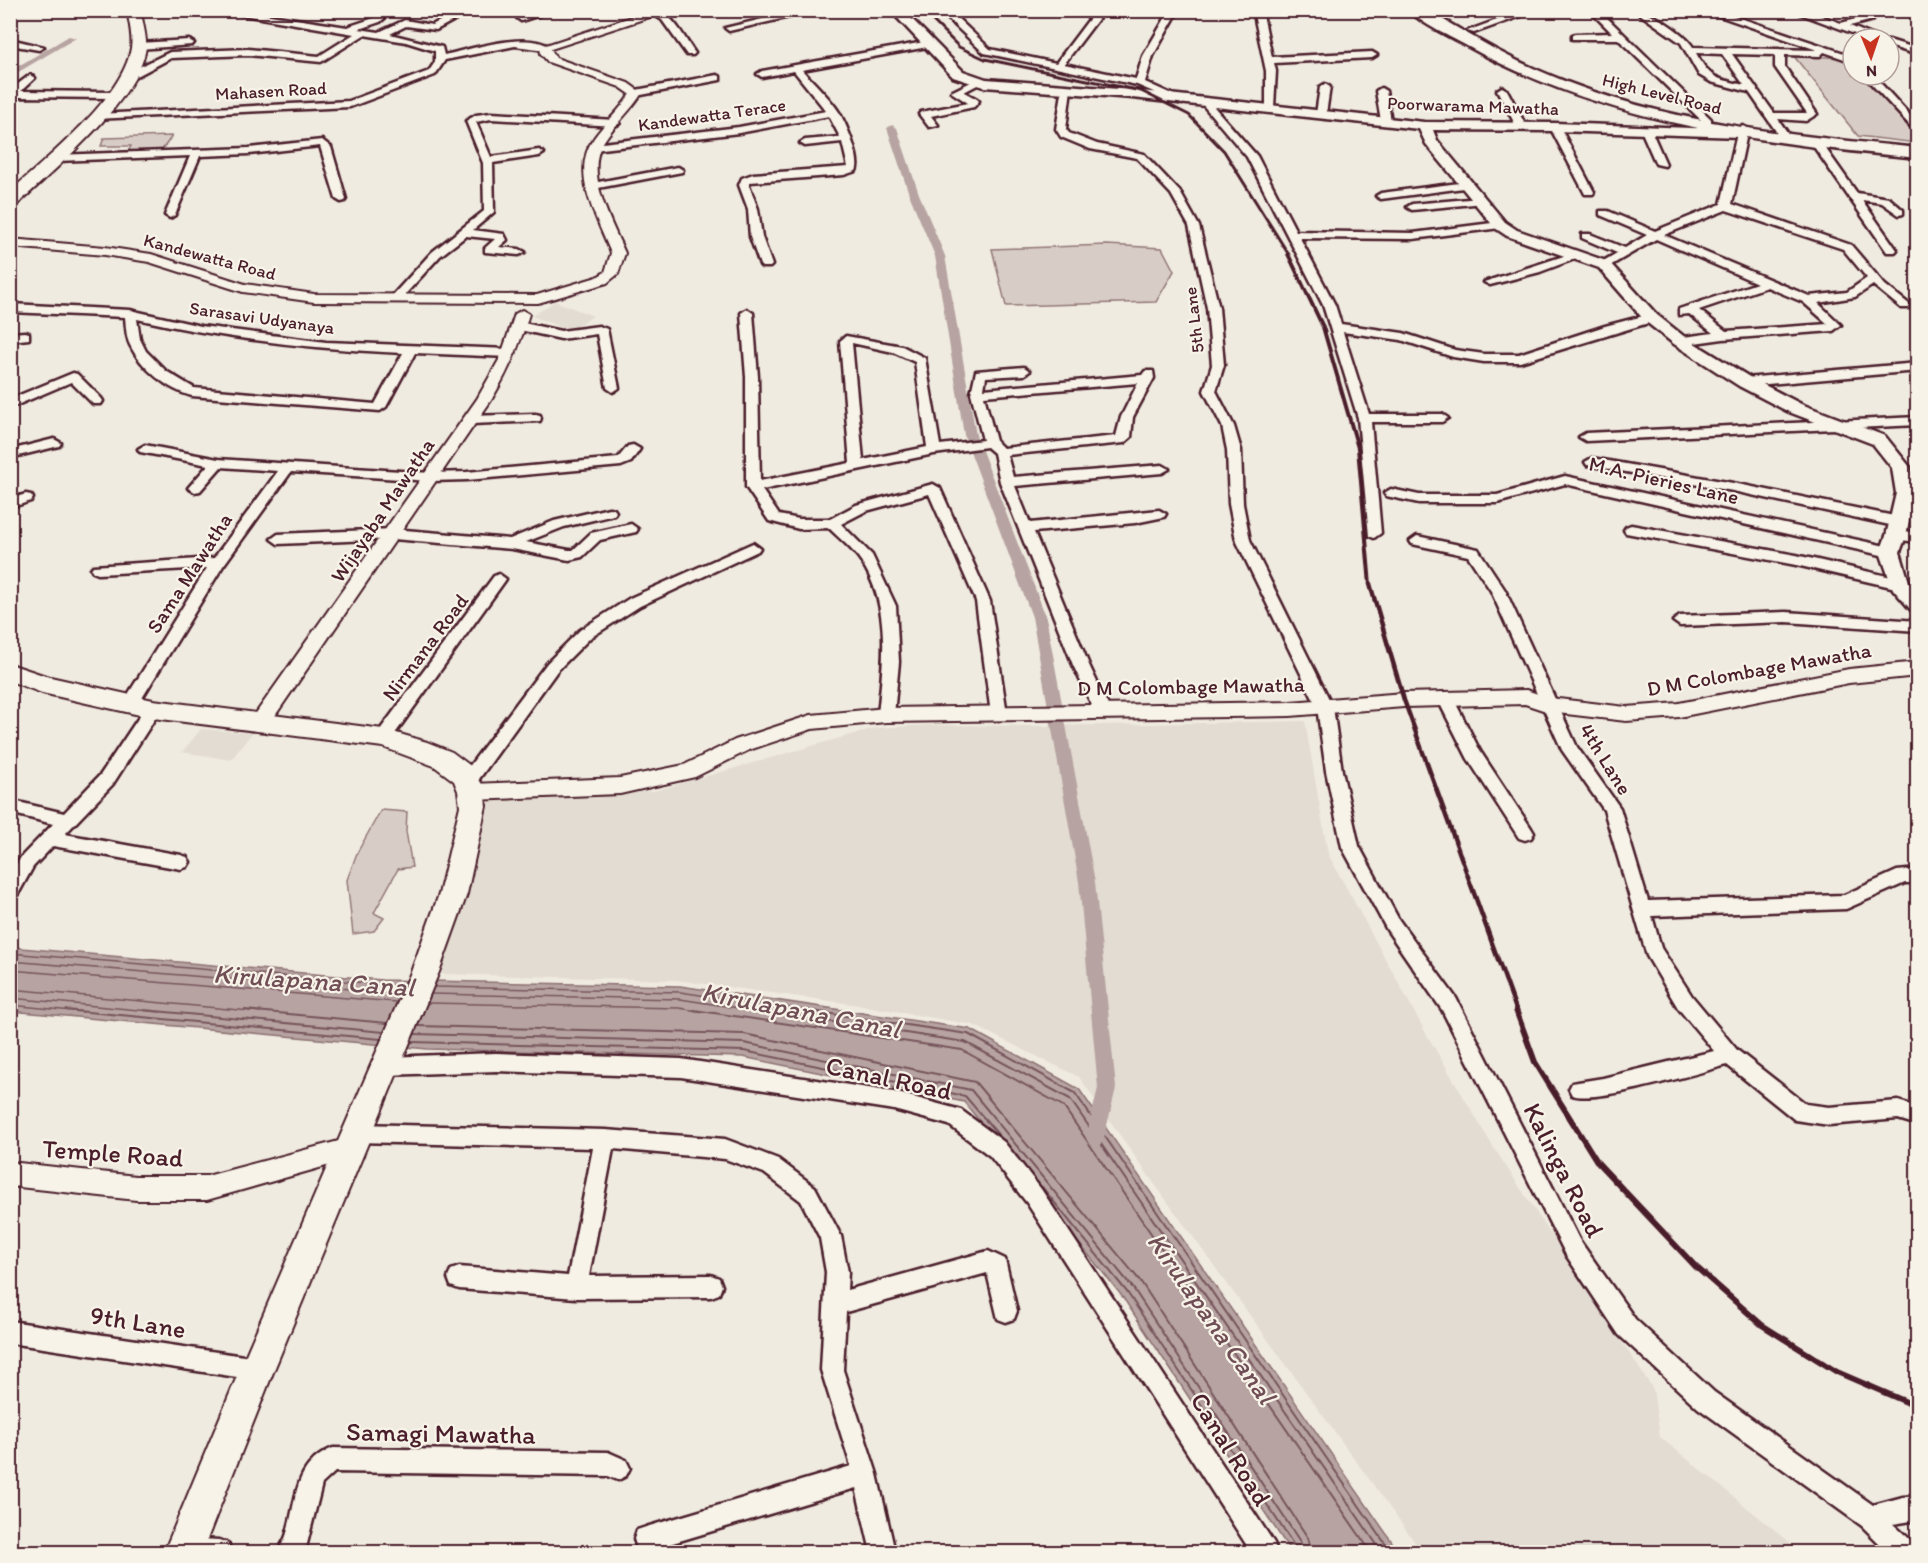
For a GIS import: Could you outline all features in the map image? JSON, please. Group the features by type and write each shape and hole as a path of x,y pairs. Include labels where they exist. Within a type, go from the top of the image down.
{"highway":[{"name":"High Level Road","path":"1416,10 1467,41 1564,87 1601,99 1705,126 1817,144 1917,153"},
{"name":"High Level Road","path":"1424,10 1532,68 1587,90 1705,126"},
{"name":"High Level Road","path":"1742,131 1917,149"}],"main road":[{"path":"13,197 98,117 112,95 130,75 138,46 134,10"},
{"name":"Poorwarama Mawatha","path":"896,10 958,74 978,82 1132,93 1182,101 1269,107 1425,126 1647,130 1705,126"},
{"path":"1425,126 1431,141 1500,225 1512,233 1604,265 1651,318 1680,341 1745,382 1795,408 1879,440 1901,467 1905,493 1895,537 1900,584 1917,605"},
{"path":"10,672 42,684 142,706 383,738 448,762 470,786 473,806 453,894 425,972 257,1369 183,1551"}],"street":[{"path":"218,10 425,44 439,49 440,63"},
{"path":"345,30 377,20 390,10"},
{"path":"380,35 405,23 433,28 469,10"},
{"path":"521,18 551,10"},
{"path":"692,10 705,10"},
{"path":"729,28 816,10"},
{"path":"942,10 956,20 972,39 987,51 1140,83 1182,101"},
{"path":"1058,66 1101,10"},
{"path":"1140,83 1148,56 1175,10"},
{"path":"1257,10 1271,71 1269,107"},
{"path":"1473,35 1534,10"},
{"path":"1593,10 1705,126"},
{"path":"1638,10 1685,42 1702,73 1720,82 1752,90"},
{"path":"1706,10 1841,56"},
{"path":"1794,10 1847,27"},
{"path":"1842,25 1870,18 1871,15 1859,10"},
{"path":"690,53 665,18 657,12 545,47 546,54 552,60 624,85 636,93 717,78"},
{"path":"1721,27 1765,30"},
{"path":"130,75 149,68 160,59 170,55 248,52 321,59 361,33"},
{"path":"1575,37 1620,36"},
{"path":"1901,43 1917,39"},
{"path":"138,46 201,43"},
{"name":"Mahasen Road","path":"98,117 350,104 432,73 440,63 514,43 545,47"},
{"name":"Kandewatta Terace","path":"762,74 930,44"},
{"path":"14,45 39,47"},
{"path":"1901,47 1917,52"},
{"path":"1688,50 1835,54"},
{"path":"1726,52 1784,135"},
{"path":"1771,116 1806,118 1812,114 1780,67 1780,53"},
{"path":"1268,60 1372,55"},
{"name":"Kandewatta Terace","path":"766,265 756,237 753,209 744,185 746,180 753,177 844,172 852,169 854,164 847,139 834,112 796,68"},
{"path":"12,95 30,78"},
{"path":"933,125 924,114 971,105 974,101 956,92 978,82"},
{"path":"1321,114 1325,87"},
{"path":"1878,87 1917,131"},
{"name":"5th Lane","path":"1066,89 1061,129 1065,135 1094,147 1140,156 1175,192 1194,226 1213,308 1218,365 1210,391 1228,426 1234,450 1236,504 1243,540 1325,707"},
{"path":"1502,90 1521,126"},
{"path":"1381,91 1386,121"},
{"path":"594,147 615,123 636,93"},
{"path":"12,95 112,95"},
{"path":"1205,102 1251,156 1329,305 1364,418 1374,532"},
{"name":"Kandewatta Terace","path":"594,147 739,130 834,112"},
{"path":"396,298 436,254 489,212 488,161 471,121 479,117 537,117 615,123"},
{"path":"1555,127 1589,192"},
{"path":"1647,130 1661,164"},
{"path":"1726,206 1742,131"},
{"path":"805,143 847,139"},
{"path":"56,158 196,154 322,143 326,147 341,199"},
{"path":"1817,144 1891,250"},
{"name":"Kandewatta Road","path":"10,243 105,251 151,258 243,288 314,298 509,297 538,299 602,280 610,274 618,253 593,186 590,164 594,147"},
{"path":"488,161 539,153"},
{"path":"170,215 196,154"},
{"path":"593,186 678,170"},
{"path":"1381,196 1467,185"},
{"path":"1853,196 1885,200 1899,212"},
{"path":"1412,207 1480,201"},
{"path":"1604,265 1657,234 1726,206 1847,247 1881,287 1905,306"},
{"path":"1604,213 1807,300 1822,310 1835,326 1723,335 1680,341"},
{"path":"1293,234 1413,236 1500,225"},
{"path":"463,232 500,236 501,240 489,250 493,252 519,252"},
{"path":"1586,236 1625,252"},
{"path":"1490,282 1536,270 1576,255"},
{"path":"1807,300 1843,297 1863,290 1873,278"},
{"path":"1723,335 1687,311 1767,283"},
{"path":"509,297 520,320 561,335 599,330 603,332 613,388"},
{"name":"Kandewatta Road","path":"520,320 538,299"},
{"name":"Sarasavi Udyanaya","path":"10,308 130,314 201,330 315,345 509,353"},
{"path":"747,313 752,376 753,487 774,518 799,524 832,523 861,508 933,488 983,601 1007,714"},
{"path":"130,314 137,346 162,375 183,390 192,392 380,407 410,350"},
{"path":"1336,327 1403,337 1453,353 1484,358 1520,358 1610,328 1651,318"},
{"name":"Wijayaba Mawatha","path":"261,721 316,646 430,477 472,420 509,353 520,320"},
{"path":"10,337 25,336"},
{"path":"857,464 846,341 850,339 884,345 921,361 931,417 934,450"},
{"path":"1745,382 1917,366"},
{"path":"1024,371 980,374 977,393 1006,482 1081,665 1103,712"},
{"path":"753,487 934,450 1119,440 1124,437 1126,417 1148,376 977,393"},
{"path":"10,404 73,377 97,401"},
{"path":"472,420 535,418"},
{"path":"1364,418 1442,418"},
{"path":"1586,437 1846,426 1917,420"},
{"path":"10,454 54,443"},
{"path":"145,449 218,463 430,477 467,476 621,462 626,459 633,448"},
{"path":"1592,462 1733,487 1895,537 1917,537"},
{"path":"195,488 218,463"},
{"name":"Sama Mawatha","path":"10,893 27,862 107,779 142,706 219,563 287,468"},
{"path":"1006,482 1161,469"},
{"name":"M.A. Pieries Lane","path":"1391,493 1419,499 1497,499 1565,480 1895,537"},
{"path":"10,504 26,498"},
{"path":"512,544 529,533 563,521 609,512"},
{"path":"1025,528 1159,514"},
{"path":"832,523 867,558 889,606 891,662 886,715"},
{"path":"278,539 393,534 512,544 569,555 577,554 596,536 631,529"},
{"path":"1631,531 1796,560 1900,584"},
{"name":"4th Lane","path":"1417,541 1473,552 1498,590 1570,750 1612,808 1653,950 1685,1002 1730,1056 1802,1113 1829,1116 1898,1110 1917,1116"},
{"path":"470,786 552,667 585,634 635,602 753,548"},
{"path":"98,569 219,563"},
{"name":"Nirmana Road","path":"383,738 500,579"},
{"path":"1680,621 1786,617 1917,626"},
{"name":"D M Colombage Mawatha","path":"470,786 620,786 688,772 742,745 811,722 886,715 1325,707 1445,698 1526,697 1549,705 1626,714 1679,710 1849,676 1917,669"},
{"path":"1445,698 1474,755 1526,833"},
{"name":"Kalinga Road","path":"1325,707 1334,771 1351,847 1393,925 1449,1004 1573,1248 1627,1327 1706,1400 1870,1518 1905,1552"},
{"path":"10,806 66,820"},
{"path":"48,838 182,862"},
{"path":"1640,908 1672,909 1846,902 1903,876 1917,876"},
{"path":"1579,1089 1603,1087 1730,1056"},
{"name":"Canal Road","path":"386,1064 496,1062 681,1068 894,1101 954,1117 997,1149 1034,1196 1265,1552"},
{"path":"354,1141 605,1139 725,1149 771,1166 808,1194 830,1236 837,1272 831,1370 864,1474 884,1552"},
{"path":"576,1287 605,1139"},
{"name":"Temple Road","path":"10,1174 136,1188 207,1188 354,1141"},
{"path":"835,1304 988,1262 997,1267 1006,1311"},
{"path":"459,1278 576,1287 711,1286"},
{"name":"9th Lane","path":"10,1332 257,1369"},
{"name":"Samagi Mawatha","path":"290,1552 296,1545 312,1478 321,1467 333,1460 608,1464 618,1468"},
{"path":"646,1539 864,1474"},
{"path":"1870,1518 1903,1509 1917,1509"},
{"path":"183,1551 219,1552"}],"shaded area":[{"path":"1793,55 1841,58 1841,87 1874,87 1917,137 1917,143 1858,136"},
{"path":"172,136 159,154 125,157 131,146 101,146 104,138"},
{"path":"1107,245 1162,248 1174,271 1156,302 1006,306 992,249"},
{"path":"555,301 593,316 570,331 532,316"},
{"path":"1305,721 1328,854 1427,1035 1492,1145 1653,1389 1660,1437 1802,1552 1422,1552 1079,1077 973,1025 866,1006 676,980 441,974 479,798 654,791 875,728 930,725 1043,726"},
{"path":"201,729 252,733 231,760 182,752"},
{"path":"381,810 407,812 406,831 412,867 398,869 374,913 384,918 374,931 353,934 347,880 357,853"}],"water":[{"name":"Kirulapana Canal","path":"10,947 382,980 680,986 970,1029 1079,1089 1399,1552 1291,1552 1122,1296 964,1102 743,1057 428,1049 11,1011"}],"waterway":[{"path":"10,75 72,38"},
{"path":"892,128 914,194 940,256 970,435 1039,617 1087,882 1107,1088 1095,1138"}],"railway":[{"path":"922,10 959,47 985,59 1141,91 1189,115 1224,151 1289,255"},
{"path":"1288,254 1323,327 1358,448 1370,585"},
{"path":"1370,584 1404,700 1517,1012"},
{"path":"1516,1010 1535,1062 1598,1163 1696,1267 1762,1325 1837,1372 1918,1407"}]}
